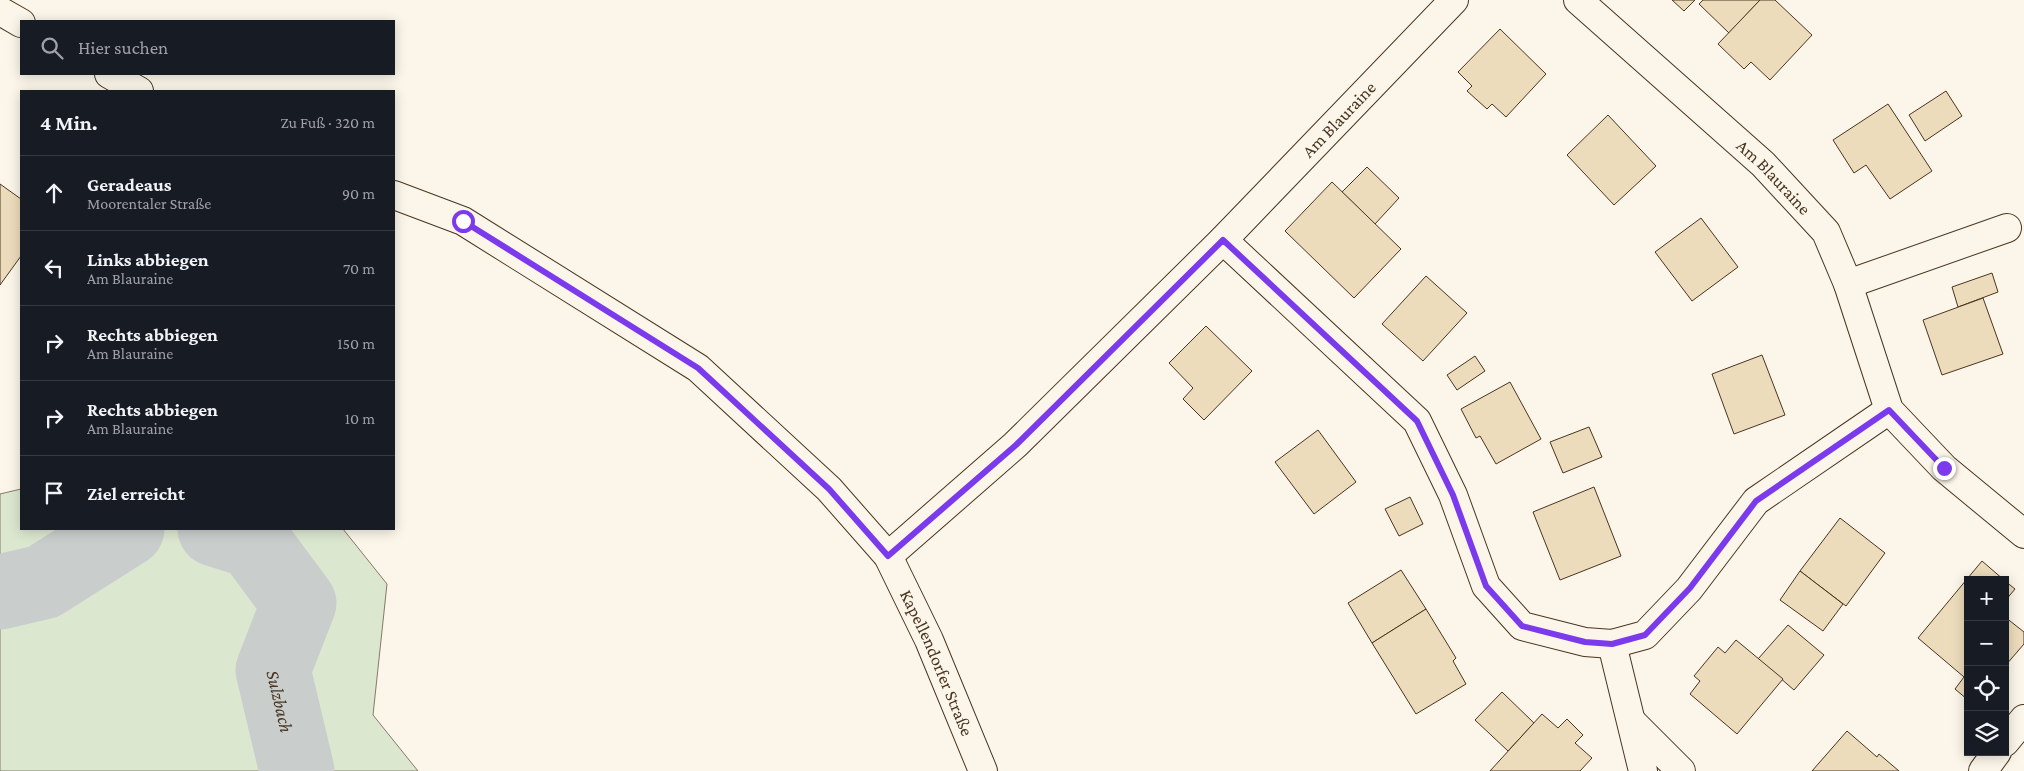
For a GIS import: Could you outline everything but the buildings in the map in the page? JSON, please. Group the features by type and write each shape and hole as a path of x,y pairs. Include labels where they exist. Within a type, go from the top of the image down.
{"street":[{"name":"Am Blauraine","path":"888,556 1016,445 1223,240 1454,0"},
{"name":"Am Blauraine","path":"1578,0 1763,164 1826,232 1848,284 1889,410 1944,468 2024,534"},
{"path":"0,11 20,22"},
{"path":"111,75 137,90"},
{"name":"Kapellendorfer Straße","path":"395,194 463,221 698,368 829,489 888,556 929,640 983,771"},
{"path":"1848,284 2007,228"},
{"path":"1223,240 1417,421 1453,495 1486,586 1522,626 1585,642 1612,644 1645,635 1690,588 1756,501 1889,410"},
{"path":"1612,644 1643,771"},
{"path":"2009,737 2024,719"},
{"path":"1632,722 1681,771"},
{"path":"1982,771 1995,756"}],"green space":[{"path":"20,489 20,530 344,530 387,584 373,715 418,771 0,771 0,494"}],"waterway":[{"name":"Sulzbach","path":"0,592 43,582 125,530"},
{"name":"Sulzbach","path":"218,530 253,541 299,603 273,670 297,771"}],"route":[{"path":"463,221 698,368 829,489 888,556 1016,445 1223,240 1417,421 1453,495 1486,586 1522,626 1585,642 1612,644 1645,635 1690,588 1756,501 1889,410 1944,468"}]}
